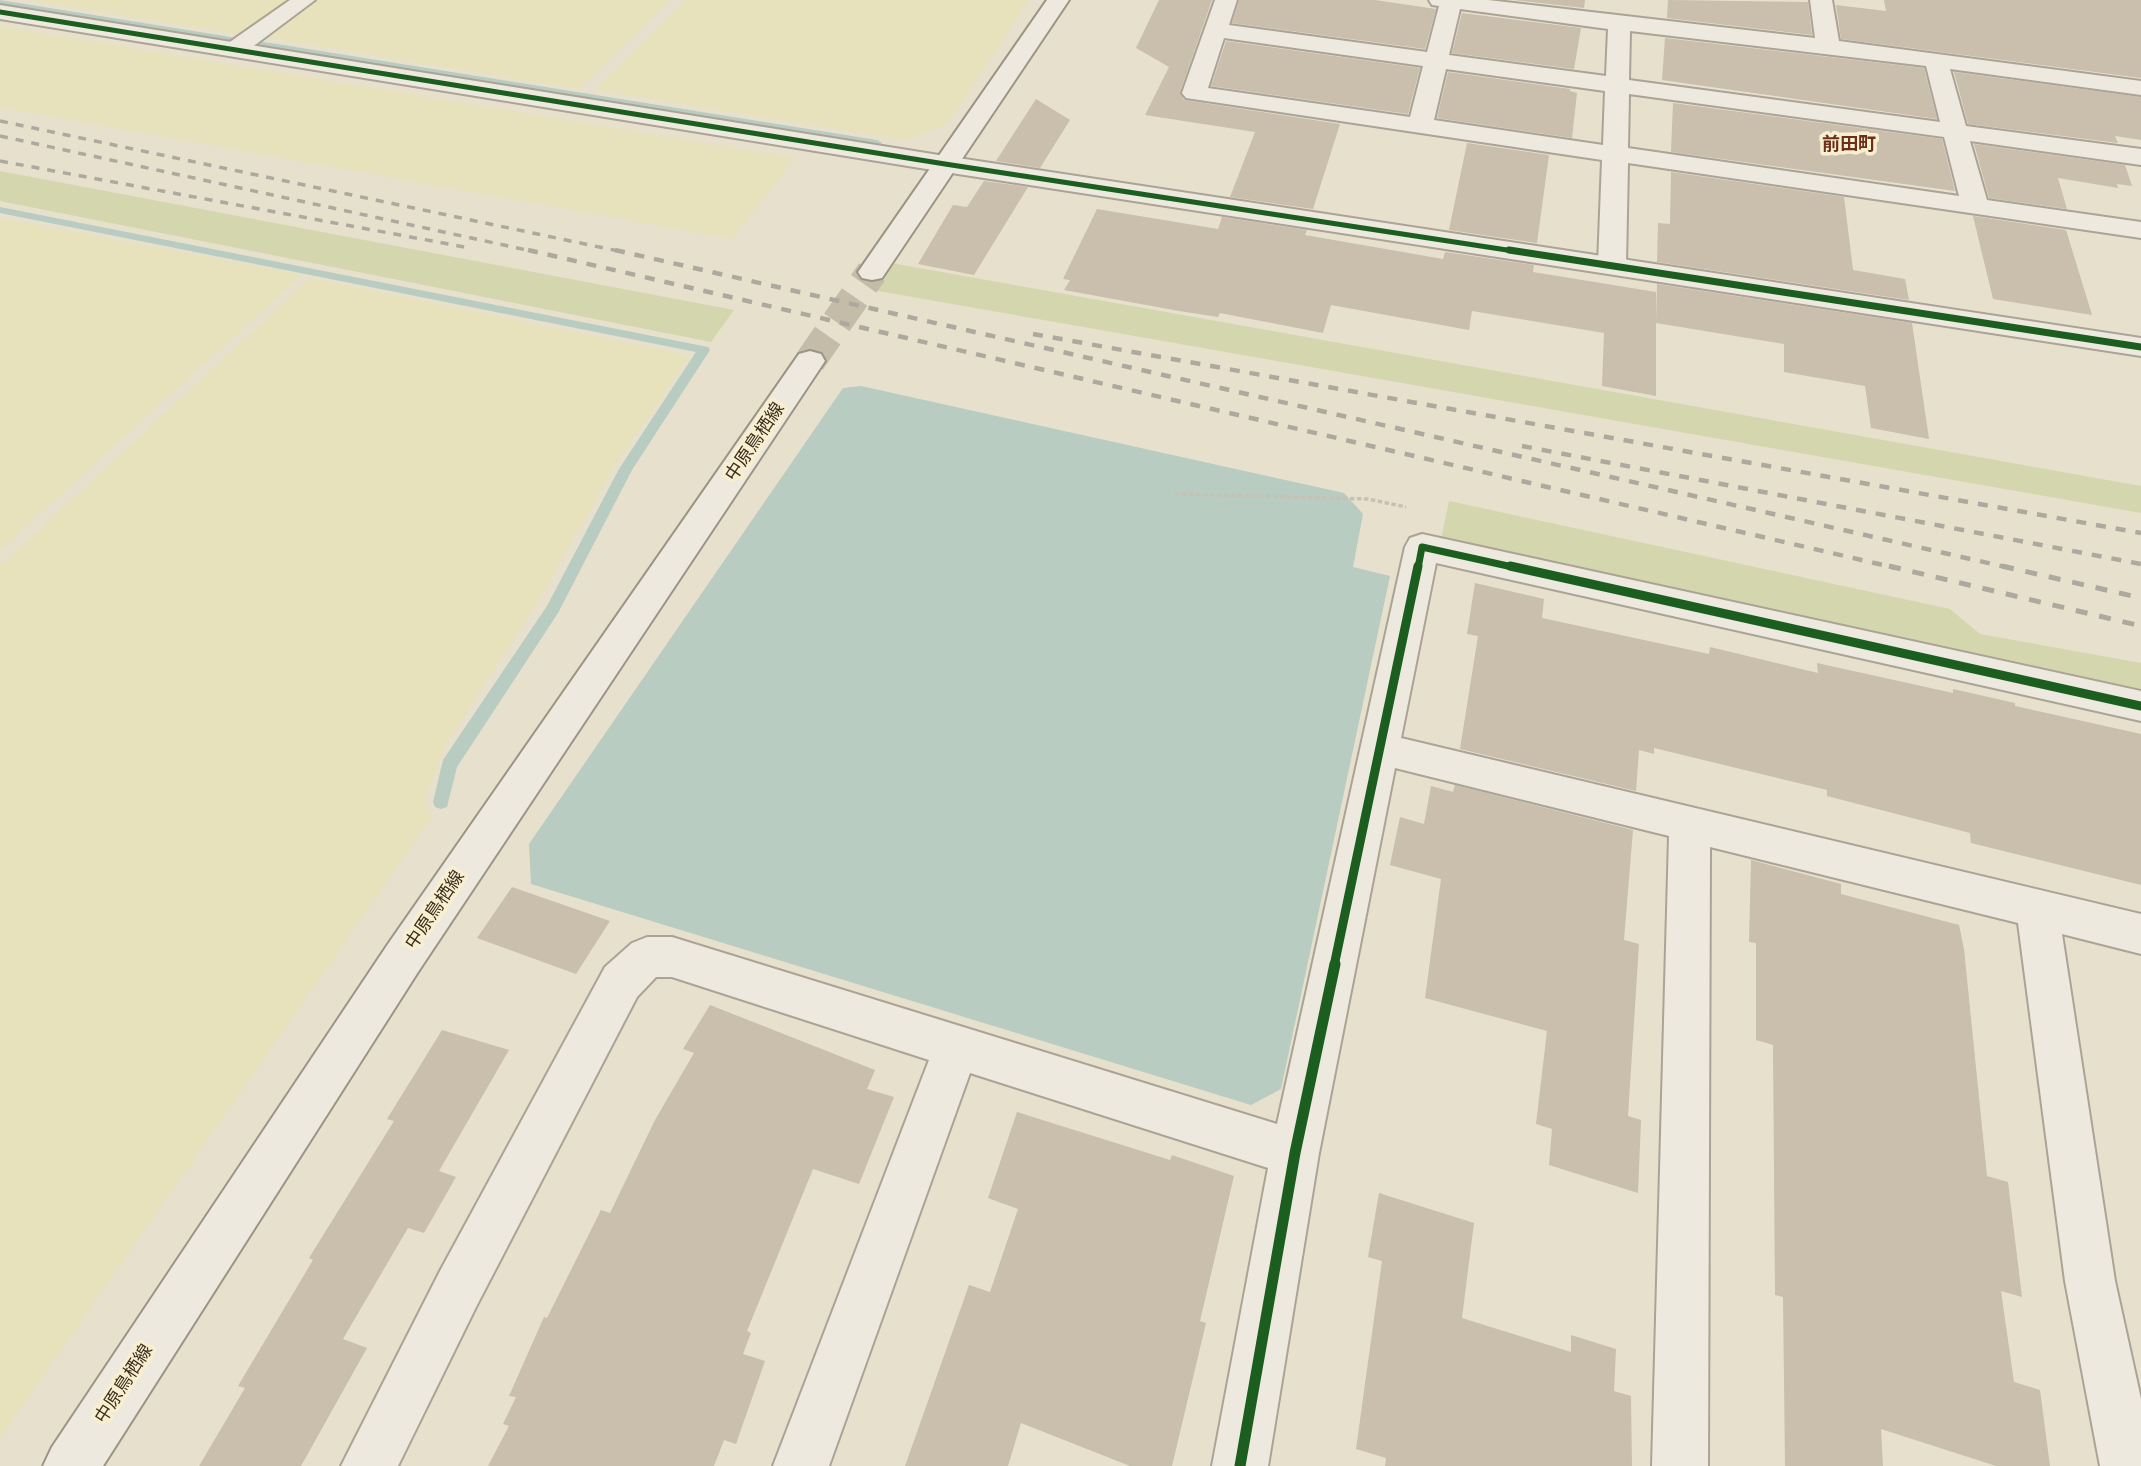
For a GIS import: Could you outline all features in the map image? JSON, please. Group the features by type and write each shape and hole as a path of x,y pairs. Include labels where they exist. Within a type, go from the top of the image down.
{"street":[{"path":"235,49 304,0"},
{"path":"872,272 1058,0"},
{"path":"1226,0 1194,93 2141,230"},
{"path":"1821,0 1828,46"},
{"path":"1420,126 1436,60 1445,1 1619,24 1828,46 2141,88"},
{"path":"0,12 945,164 2141,346"},
{"path":"1612,265 1619,24"},
{"path":"1214,30 2141,157"},
{"path":"1936,60 1975,206"},
{"name":"中原鳥栖線","path":"71,1466 403,958 810,361"},
{"path":"1240,1466 1295,1153 1422,547 2141,706"},
{"path":"1378,748 2141,934"},
{"path":"1680,1466 1690,824"},
{"path":"2037,909 2090,1281 2128,1466"},
{"path":"369,1466 458,1289 621,982 647,957 672,957 1295,1153"},
{"path":"801,1466 956,1048"}],"path":[{"path":"1175,494 1368,499 1430,512 1422,547"}],"shaded area":[{"path":"29,0 291,0 242,35"},
{"path":"317,0 670,0 579,89 266,37"},
{"path":"686,0 1029,0 947,124 906,140 595,90"},
{"path":"0,26 795,158 732,239 0,107"},
{"path":"0,218 302,275 0,550"},
{"path":"310,278 690,356 615,465 540,598 448,741 423,801 432,817 0,1438 0,566"},
{"path":"861,386 1344,493 1363,514 1353,567 1390,576 1281,1089 1251,1105 531,884 529,844 843,388"}],"green space":[{"path":"0,171 734,310 711,342 0,201"},
{"path":"891,263 2141,486 2141,513 873,290"},
{"path":"1449,501 1950,609 1980,634 2141,663 2141,689 1441,540"}],"building":[{"path":"1159,0 1212,0 1180,92 1184,100 1340,124 1313,209 1230,197 1255,132 1145,115 1169,67 1136,48"},
{"path":"1239,0 1375,0 1436,9 1425,49 1232,23"},
{"path":"1514,0 1585,0 1584,8"},
{"path":"1668,0 1808,2 1812,35 1667,18"},
{"path":"1884,0 2141,0 2141,78 1841,39 1836,5 1886,11"},
{"path":"1462,13 1581,28 1574,69 1452,53"},
{"path":"1665,38 1924,68 1937,119 1662,80"},
{"path":"1226,41 1420,68 1408,114 1211,86"},
{"path":"1448,72 1570,89 1577,93 1572,138 1437,118"},
{"path":"1954,72 2141,97 2141,140 2115,136 2118,143 1968,124"},
{"path":"1036,99 1070,120 1040,168 996,161"},
{"path":"1673,103 1942,139 1955,191 1671,152"},
{"path":"1467,143 1549,155 1537,243 1449,230"},
{"path":"1974,144 2125,165 2132,186 2117,184 2118,188 2058,178 2067,209 1989,198"},
{"path":"1671,172 1844,197 1853,270 1905,279 1909,300 1657,262 1658,223 1670,224"},
{"path":"984,181 1028,187 974,275 918,264 953,205 967,207"},
{"path":"1097,209 1218,229 1222,217 1307,230 1305,235 1443,259 1445,252 1534,265 1533,272 1656,292 1656,396 1602,386 1604,333 1472,311 1469,330 1331,305 1323,333 1220,313 1218,317 1064,290 1070,280 1063,279"},
{"path":"1973,216 2066,230 2092,315 1993,299"},
{"path":"1657,284 1912,323 1929,439 1871,428 1865,386 1784,372 1784,344 1656,323"},
{"path":"1475,583 1544,599 1542,618 1709,654 1710,647 1818,673 1817,663 1953,693 1953,689 2015,703 2015,706 2141,734 2141,885 1971,843 1970,833 1827,796 1827,790 1654,748 1654,754 1639,750 1636,791 1460,749 1478,636 1467,634"},
{"path":"1455,785 1633,830 1624,940 1639,944 1628,1116 1641,1120 1638,1193 1549,1165 1552,1129 1536,1124 1547,1031 1425,998 1441,879 1390,865 1400,817 1424,824 1431,786 1453,792"},
{"path":"1751,860 1841,884 1841,894 1959,925 1964,949 1987,1176 2008,1182 2022,1297 2001,1291 2014,1382 2040,1390 2050,1466 1996,1466 1881,1429 1883,1466 1785,1466 1783,1297 1775,1295 1773,1045 1756,1040 1756,943 1749,942"},
{"path":"512,887 610,921 576,974 477,938"},
{"path":"710,1005 875,1070 867,1089 894,1097 859,1184 813,1169 747,1331 751,1333 743,1354 765,1361 736,1444 724,1440 714,1466 488,1466 509,1426 503,1424 516,1397 509,1396 544,1317 547,1318 601,1210 610,1213 655,1120 694,1053 683,1049"},
{"path":"442,1030 509,1050 439,1171 456,1177 424,1233 408,1228 343,1339 367,1348 301,1466 199,1466 245,1388 238,1386 313,1260 309,1258 394,1121 387,1119"},
{"path":"1017,1112 1170,1160 1172,1155 1234,1176 1200,1321 1206,1323 1172,1466 1130,1466 1021,1423 1008,1466 905,1466 969,1285 990,1292 1018,1209 988,1198"},
{"path":"1379,1193 1474,1223 1462,1318 1571,1352 1571,1335 1616,1349 1614,1391 1631,1396 1632,1466 1385,1466 1386,1458 1356,1449 1382,1261 1368,1257"}],"waterway":[{"path":"0,3 231,40"},
{"path":"258,44 877,143"},
{"path":"0,210 704,350 626,469 553,609 449,765 441,802"}],"tunnel":[{"path":"810,361 872,272"}],"railway":[{"path":"0,121 623,252"},
{"path":"0,136 536,252"},
{"path":"0,161 470,248"},
{"path":"528,250 1896,568"},
{"path":"615,250 2010,568"},
{"path":"1033,334 2141,533"},
{"path":"1522,446 2141,564"},
{"path":"1889,566 2141,626"},
{"path":"2002,566 2141,598"}],"cycle path":[{"path":"0,12 945,164 2141,347"},
{"path":"1240,1466 1295,1153 1422,547 2141,706"}],"district":[{"name":"前田町","path":"1849,145"}]}
